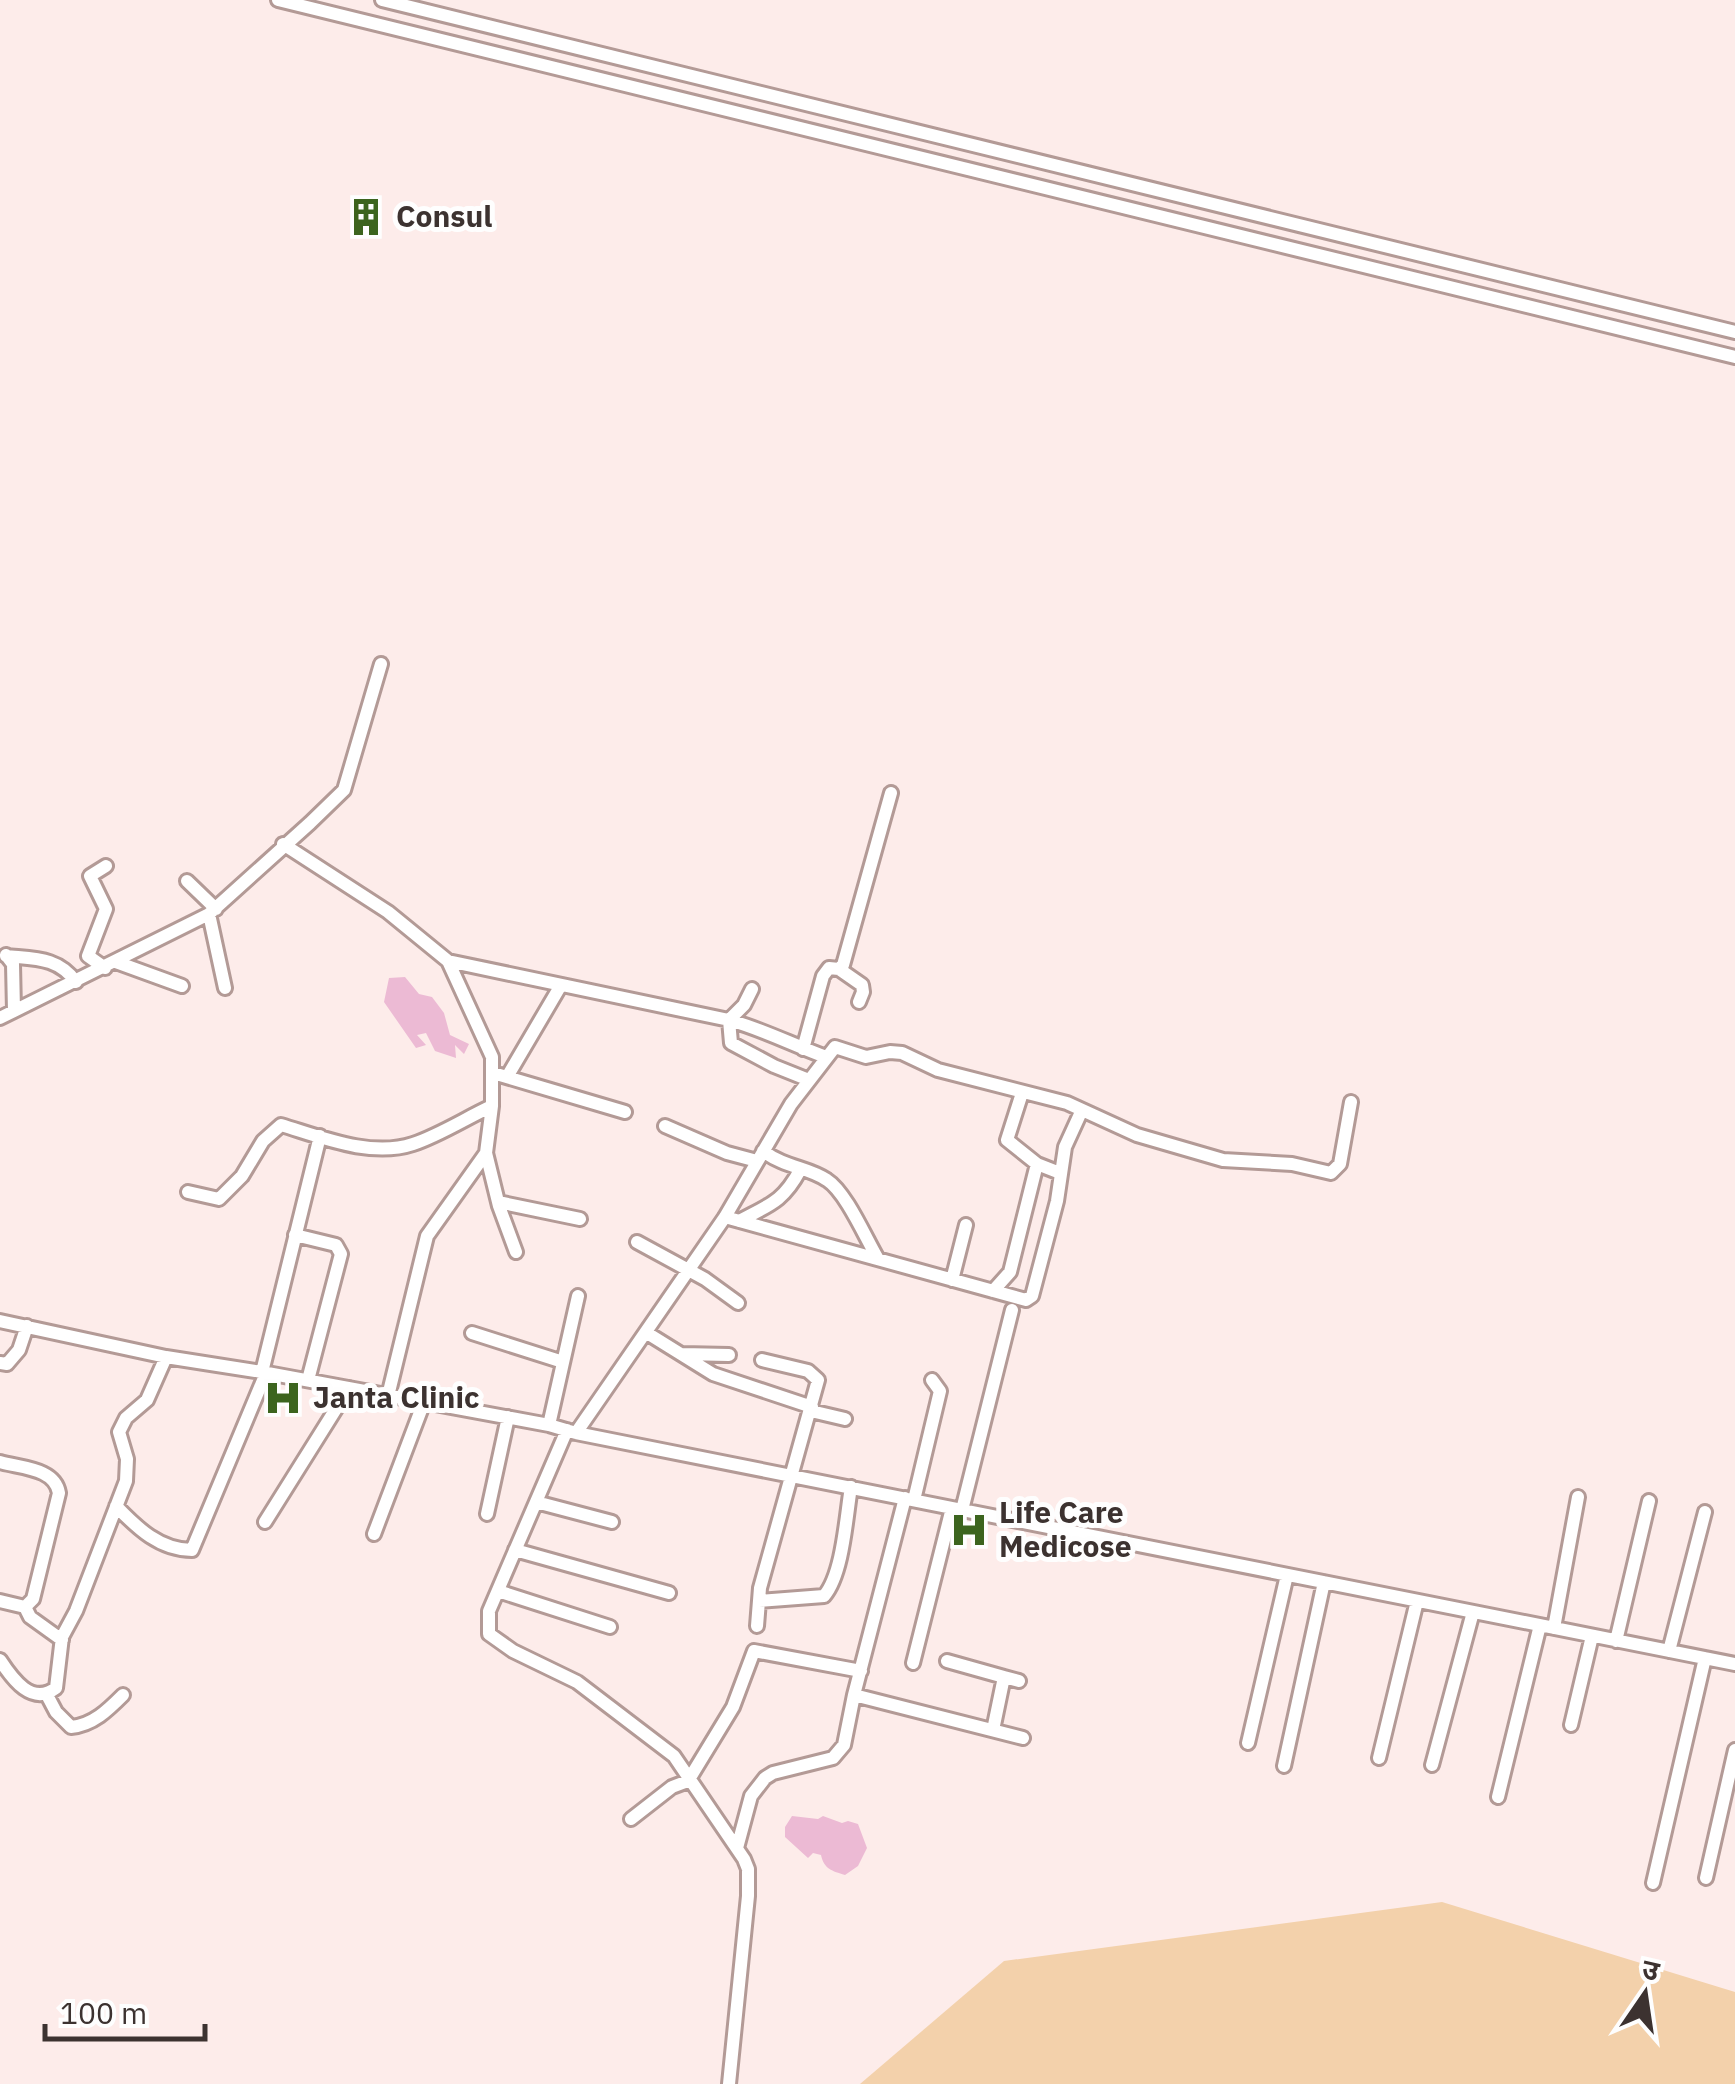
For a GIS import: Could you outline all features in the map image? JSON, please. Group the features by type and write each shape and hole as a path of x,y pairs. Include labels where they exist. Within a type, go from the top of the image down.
{"street":[{"path":"278,0 1735,357"},
{"path":"382,0 1735,332"},
{"path":"1683,344 1689,321"},
{"path":"9,1004 76,982 212,912 344,790 381,664"},
{"path":"839,970 891,794"},
{"path":"283,844 388,912 448,961 500,1075"},
{"path":"106,866 90,876 106,909 88,956 182,986"},
{"path":"187,880 212,912 225,988"},
{"path":"3,953 66,968 76,982"},
{"path":"0,1018 9,1004 13,964 3,953"},
{"path":"448,961 729,1020 826,1057"},
{"path":"803,1049 823,976 829,968 862,985 864,992 859,1002"},
{"path":"516,1252 486,1153 492,1106 500,1075 561,984"},
{"path":"752,990 729,1020 731,1043 809,1080"},
{"path":"729,2084 749,1882 748,1869 737,1848 674,1756 577,1682 494,1640 488,1626 489,1611 571,1431 732,1219 760,1156 809,1080 840,1046 866,1057 902,1053 938,1070 1066,1103 1137,1134 1222,1160 1292,1164 1331,1173 1340,1164 1351,1102"},
{"path":"500,1075 625,1112"},
{"path":"1022,1093 1008,1140 1037,1164 1060,1173"},
{"path":"188,1192 219,1198 242,1176 264,1141 281,1126 348,1144 399,1147 492,1106"},
{"path":"732,1219 1026,1300 1032,1296 1057,1201 1067,1140 1081,1112"},
{"path":"665,1126 727,1153 760,1156 828,1180 838,1190 878,1259"},
{"path":"116,1506 149,1536 178,1550 192,1550 264,1372 320,1136"},
{"path":"388,1396 426,1236 486,1153"},
{"path":"993,1291 1010,1272 1037,1164"},
{"path":"732,1219 774,1204 800,1170"},
{"path":"498,1202 580,1219"},
{"path":"952,1280 966,1225"},
{"path":"294,1235 336,1245 341,1254 308,1380"},
{"path":"638,1242 690,1270 738,1303"},
{"path":"549,1424 578,1296"},
{"path":"913,1663 1012,1310"},
{"path":"0,1320 166,1357 549,1424 1735,1664"},
{"path":"0,1363 7,1364 13,1359 27,1326"},
{"path":"472,1333 563,1362"},
{"path":"647,1333 713,1374 845,1419"},
{"path":"680,1354 729,1355"},
{"path":"0,1660 20,1686 34,1695 47,1694 58,1684 62,1640 127,1470 119,1439 122,1425 147,1400 166,1357"},
{"path":"756,1626 764,1570 818,1383 814,1374 762,1360"},
{"path":"737,1848 751,1796 764,1778 840,1753 940,1392 932,1380"},
{"path":"265,1522 350,1388"},
{"path":"374,1534 424,1402"},
{"path":"486,1514 508,1417"},
{"path":"0,1462 50,1475 57,1482 59,1493 33,1599 15,1607 0,1600"},
{"path":"760,1601 824,1596 830,1590 851,1488"},
{"path":"1498,1797 1547,1627 1578,1496"},
{"path":"1616,1641 1649,1500"},
{"path":"536,1502 612,1522"},
{"path":"1668,1651 1705,1512"},
{"path":"516,1550 668,1593"},
{"path":"1248,1743 1287,1575"},
{"path":"1284,1766 1324,1582"},
{"path":"498,1591 610,1627"},
{"path":"1380,1758 1417,1601"},
{"path":"24,1606 30,1617 62,1640"},
{"path":"1432,1764 1473,1612"},
{"path":"1571,1725 1592,1636"},
{"path":"631,1818 672,1787 688,1781 733,1707 754,1651 860,1671"},
{"path":"1652,1884 1705,1658"},
{"path":"947,1661 1019,1681"},
{"path":"993,1730 1004,1677"},
{"path":"47,1694 56,1712 71,1726 86,1724 123,1696"},
{"path":"854,1695 1023,1738"},
{"path":"1706,1878 1735,1750"}],"shaded area":[{"path":"405,977 419,994 432,997 444,1013 450,1035 469,1044 464,1054 455,1045 456,1058 435,1051 426,1033 417,1035 426,1045 416,1048 384,1002 389,978"},
{"path":"792,1816 823,1816 858,1824 867,1848 858,1866 845,1875 829,1869 821,1855 813,1853 808,1858 785,1837 785,1827"},
{"path":"1442,1902 1735,1992 1735,2084 860,2084 1004,1961"}],"place":[{"name":"Consul","path":"366,217"},
{"name":"Janta Clinic","path":"283,1398"},
{"name":"Life Care Medicose","path":"969,1530"}]}
